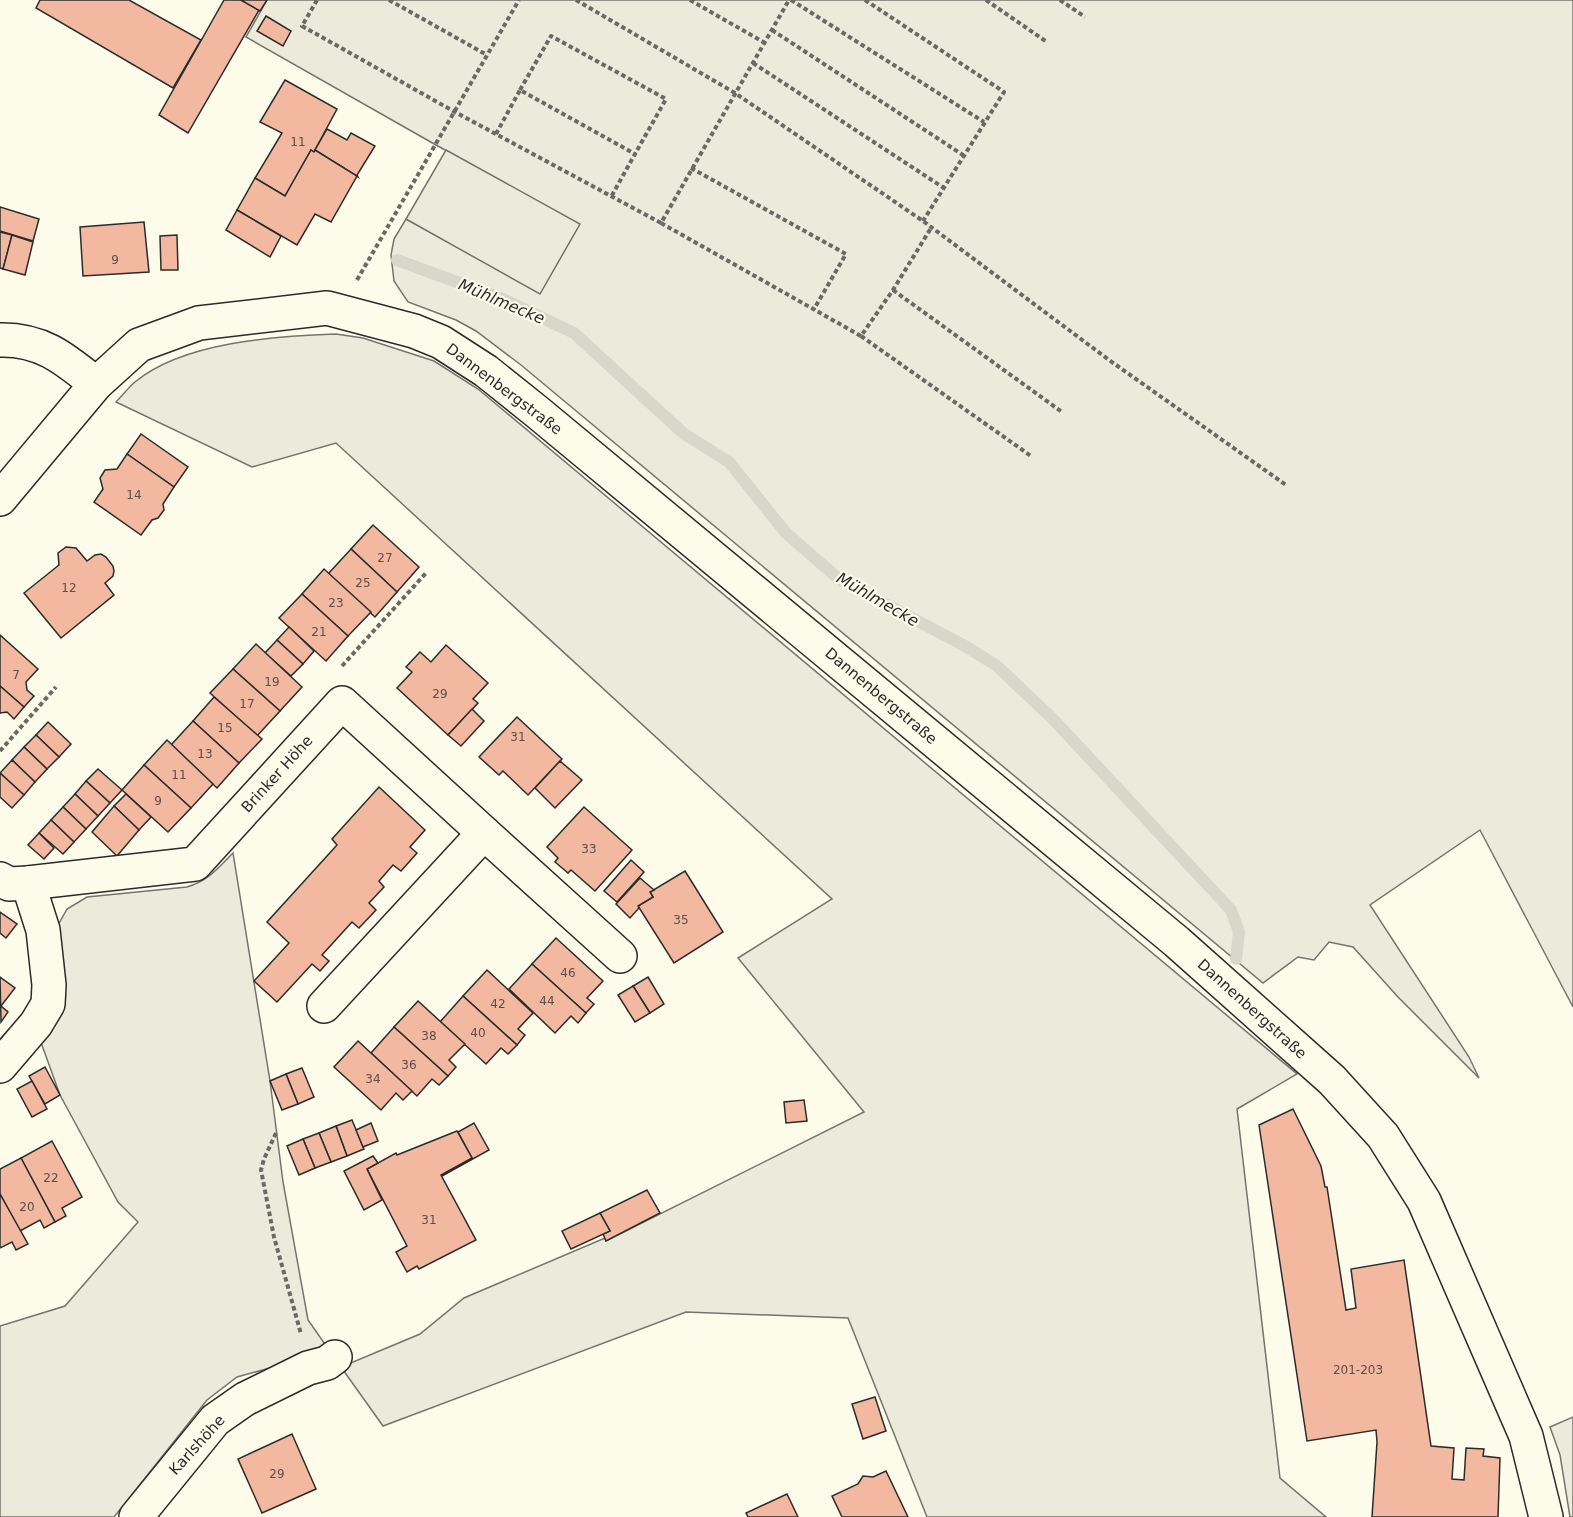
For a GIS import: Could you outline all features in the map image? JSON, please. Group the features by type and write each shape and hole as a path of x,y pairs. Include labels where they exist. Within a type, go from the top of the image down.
{"street":[{"name":"Dannenbergstraße","path":"0,499 96,384 139,345 198,323 327,308 414,331 441,342 486,371 1177,942 1332,1080 1383,1136 1424,1201 1526,1436 1546,1517"},
{"path":"0,340 17,340 52,351 96,384"},
{"path":"342,703 620,956"},
{"name":"Brinker Höhe","path":"0,1066 36,1024 48,1004 50,985 43,930 14,881 195,864 342,703"},
{"path":"324,1006 484,833"},
{"name":"Karlshöhe","path":"136,1517 215,1420 245,1400 322,1362"}],"path":[{"path":"317,0 302,26 661,223 861,336 1031,456"},
{"path":"389,0 487,55"},
{"path":"340,312 519,0"},
{"path":"576,0 735,93 923,221 1109,360 1286,485"},
{"path":"690,0 765,43"},
{"path":"661,223 790,0 984,123"},
{"path":"865,0 1004,92 923,221"},
{"path":"986,0 1047,42"},
{"path":"1060,0 1085,17"},
{"path":"772,30 963,156"},
{"path":"496,134 552,36 666,99 611,197"},
{"path":"753,63 944,188"},
{"path":"520,90 636,154"},
{"path":"691,168 846,254 814,309"},
{"path":"861,336 931,228"},
{"path":"892,290 1062,412"},
{"path":"342,703 324,687 426,573"},
{"path":"0,751 56,687"},
{"path":"276,1133 261,1170 274,1237 297,1320 322,1362"}],"shaded area":[{"path":"267,0 1573,0 1573,1007 1480,830 1370,905 1469,1057 1479,1078 1398,997 1353,947 1329,942 1314,960 1298,957 1263,983 521,365 476,331 456,320 408,302 394,281 391,255 394,239 406,219 540,293 579,224 246,37"},
{"path":"446,150 580,224 540,294 406,219"},
{"path":"336,334 363,338 434,361 478,389 1297,1074 1237,1109 1280,1478 1326,1517 927,1517 848,1318 686,1312 383,1426 341,1367 420,1334 464,1298 605,1238 606,1241 864,1112 738,958 832,899 336,443 252,467 116,402 135,382 178,358 231,344"},
{"path":"233,853 270,1081 283,1182 308,1320 327,1347 307,1358 237,1377 207,1400 114,1517 0,1517 0,1326 65,1306 138,1222 118,1202 60,1095 39,1037 57,927 67,909 87,897 187,887 207,878"},
{"path":"1573,1417 1573,1517 1570,1517 1560,1455 1550,1427"}],"building":[{"path":"40,0 129,0 201,40 173,88 36,8"},
{"path":"224,0 241,0 259,10 188,133 159,115"},
{"path":"241,0 267,0 260,11"},
{"path":"266,16 291,31 283,46 257,31"},
{"path":"285,80 337,109 314,152 311,150 285,196 255,178 282,133 260,122"},
{"path":"327,129 347,140 351,133 375,146 357,175 358,177 315,150"},
{"path":"311,150 314,152 315,150 357,176 331,222 315,214 297,245 237,210 255,178 285,196"},
{"path":"0,207 39,219 33,241 0,231"},
{"path":"237,210 281,236 270,257 226,230"},
{"path":"144,222 149,272 83,276 80,227"},
{"path":"0,232 12,235 3,269 0,268"},
{"path":"12,235 33,242 25,275 3,269"},
{"path":"177,235 178,270 161,270 160,236"},
{"path":"141,434 188,467 174,487 127,454"},
{"path":"127,454 174,487 163,504 164,510 158,518 152,520 141,535 94,502 103,489 100,478 105,470 117,469"},
{"path":"373,525 419,567 397,592 351,549"},
{"path":"66,547 76,548 87,561 95,555 101,554 106,557 114,571 113,576 105,583 114,595 61,638 24,593 59,565 58,553"},
{"path":"351,549 397,592 375,617 328,574"},
{"path":"324,569 371,612 348,636 302,594"},
{"path":"302,594 348,636 326,661 279,618"},
{"path":"289,627 314,651 303,664 277,640"},
{"path":"0,635 38,669 26,682 27,690 34,696 24,707 0,686"},
{"path":"277,640 303,664 291,676 265,653"},
{"path":"256,644 302,687 280,711 233,669"},
{"path":"446,645 488,683 473,699 478,703 448,735 397,688 412,672 406,667 420,652 431,662"},
{"path":"233,669 280,711 257,736 210,693"},
{"path":"0,686 24,707 14,719 7,712 0,713"},
{"path":"214,697 262,739 239,763 193,721"},
{"path":"472,709 484,721 461,746 448,735"},
{"path":"517,717 562,759 528,795 503,771 499,775 479,757"},
{"path":"193,721 239,763 217,788 171,745"},
{"path":"48,722 71,744 59,757 36,735"},
{"path":"36,735 59,757 47,769 24,747"},
{"path":"167,740 213,784 191,808 144,765"},
{"path":"24,747 47,769 35,782 12,760"},
{"path":"12,760 35,782 24,795 0,773"},
{"path":"560,761 582,780 555,808 535,788"},
{"path":"144,765 191,808 168,832 122,790"},
{"path":"98,769 122,790 110,803 86,781"},
{"path":"0,773 24,795 12,808 0,797"},
{"path":"86,781 110,803 98,816 75,794"},
{"path":"379,787 425,830 410,847 417,853 401,871 393,865 379,881 384,887 369,903 376,910 359,928 352,922 322,955 329,961 320,971 312,964 277,1002 254,981 289,943 267,922 337,845 332,839"},
{"path":"75,794 98,816 86,829 63,807"},
{"path":"126,794 151,817 139,830 114,806"},
{"path":"114,806 139,830 117,856 92,832"},
{"path":"63,807 86,829 74,842 51,820"},
{"path":"584,807 632,850 595,891 571,870 568,873 555,862 558,858 547,847"},
{"path":"51,820 74,842 63,854 39,833"},
{"path":"39,833 54,848 44,859 28,845"},
{"path":"631,860 644,872 617,902 604,891"},
{"path":"685,871 723,932 674,963 638,906 653,897 650,892"},
{"path":"640,878 654,890 650,892 653,897 638,906 639,908 630,918 616,904"},
{"path":"0,912 17,924 6,938 0,933"},
{"path":"556,938 603,981 587,998 594,1004 586,1013 532,964"},
{"path":"532,964 586,1013 578,1023 571,1016 555,1033 509,989"},
{"path":"487,970 533,1013 518,1029 525,1035 517,1045 463,996"},
{"path":"0,977 15,988 1,1006 8,1012 1,1022"},
{"path":"648,977 664,1004 650,1013 633,986"},
{"path":"633,986 650,1013 635,1022 618,995"},
{"path":"463,996 517,1045 508,1054 501,1048 486,1064 440,1022"},
{"path":"418,1001 465,1044 449,1060 456,1067 448,1076 394,1027"},
{"path":"394,1027 448,1076 439,1085 432,1079 417,1096 371,1053"},
{"path":"358,1041 412,1091 403,1100 396,1093 381,1110 334,1067"},
{"path":"45,1067 60,1095 45,1104 29,1076"},
{"path":"302,1068 314,1097 298,1104 286,1074"},
{"path":"286,1074 298,1104 282,1110 270,1081"},
{"path":"32,1081 47,1109 32,1117 17,1089"},
{"path":"804,1100 807,1121 786,1123 784,1102"},
{"path":"1293,1109 1321,1166 1325,1187 1327,1187 1346,1310 1356,1308 1351,1269 1404,1260 1431,1446 1454,1448 1452,1479 1464,1480 1466,1448 1484,1449 1483,1456 1500,1458 1498,1517 1372,1517 1376,1430 1307,1441 1259,1125"},
{"path":"352,1120 364,1149 347,1156 336,1126"},
{"path":"371,1123 378,1141 363,1147 356,1130"},
{"path":"474,1123 489,1150 442,1176 472,1158 458,1132"},
{"path":"336,1126 347,1156 331,1162 319,1133"},
{"path":"457,1131 472,1158 441,1175 476,1240 419,1269 417,1266 407,1272 396,1252 407,1246 367,1169 396,1153 397,1155"},
{"path":"319,1133 331,1162 315,1168 303,1139"},
{"path":"303,1139 315,1168 299,1175 287,1146"},
{"path":"52,1141 82,1197 62,1208 66,1216 55,1222 21,1158"},
{"path":"373,1156 378,1163 367,1169 382,1200 364,1210 344,1171"},
{"path":"21,1158 55,1222 44,1228 40,1220 20,1231 0,1194 0,1169"},
{"path":"647,1190 660,1213 606,1241 603,1234 610,1231 600,1213"},
{"path":"0,1194 28,1244 16,1250 12,1242 0,1248"},
{"path":"600,1213 610,1231 571,1249 562,1231"},
{"path":"875,1397 886,1431 863,1439 852,1404"},
{"path":"292,1434 316,1489 262,1513 238,1459"},
{"path":"886,1471 908,1517 842,1517 832,1496 858,1484 863,1476 873,1477"},
{"path":"787,1494 798,1517 748,1517 746,1513"}],"waterway":[{"name":"Mühlmecke","path":"397,260 503,299 574,333 683,433 729,462 786,533 840,580 965,646 997,666 1053,719 1231,910 1239,932 1236,959"}]}
